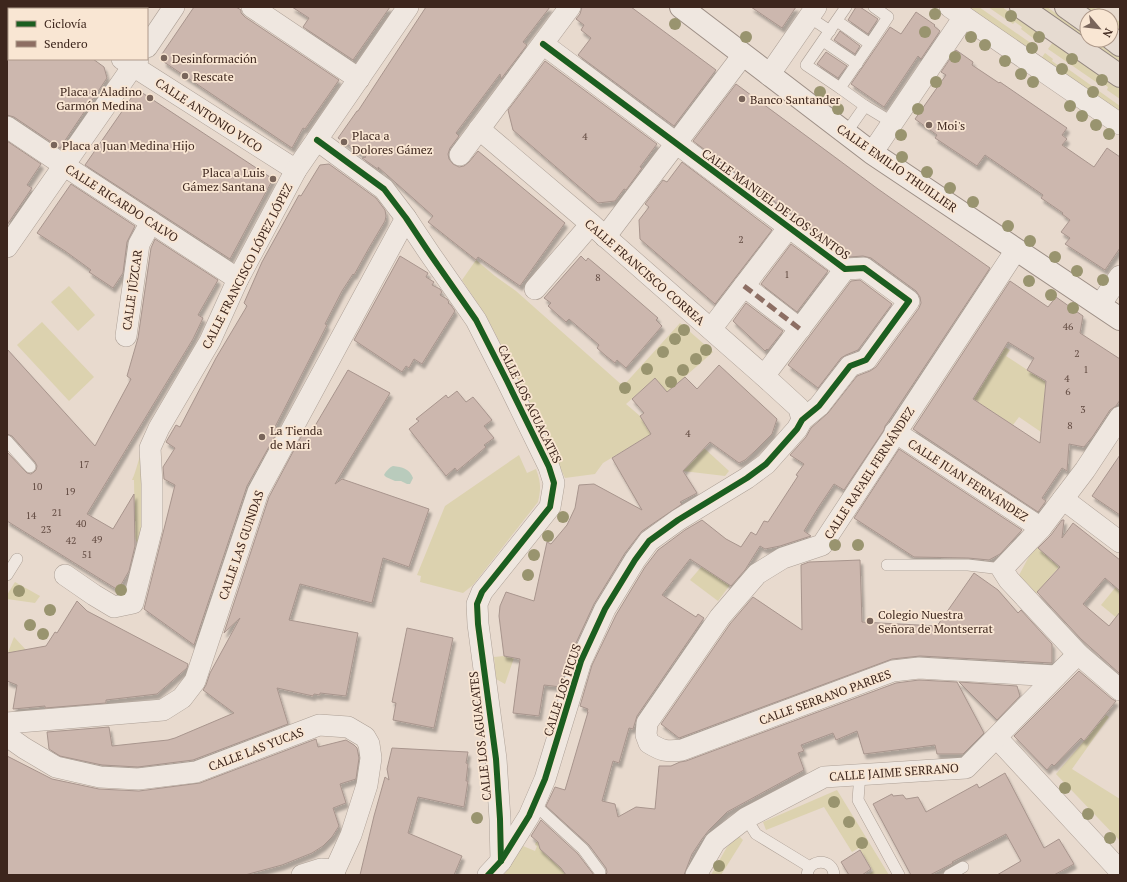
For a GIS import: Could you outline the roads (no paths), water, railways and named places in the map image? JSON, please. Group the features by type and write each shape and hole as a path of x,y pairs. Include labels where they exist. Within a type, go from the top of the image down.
{"main road":[{"name":"CALLE EMILIO THUILLIER","path":"681,7 872,153 1120,319"},
{"path":"1021,7 1120,76"},
{"path":"1066,7 1079,16"}],"street":[{"path":"148,46 174,7"},
{"path":"252,7 359,79"},
{"name":"CALLE FRANCISCO LÓPEZ LÓPEZ","path":"65,575 114,607 133,603 152,528 150,448 159,428 210,341 238,279 296,170 408,7"},
{"path":"460,155 570,7"},
{"path":"769,75 812,12"},
{"path":"872,153 893,123 957,12 1120,124"},
{"name":"CALLE MANUEL DE LOS SANTOS","path":"543,44 845,269 864,268 909,301 866,360 850,366 819,406 802,420"},
{"path":"535,289 598,231 676,144 743,55"},
{"path":"11,234 65,166 131,61"},
{"name":"CALLE ANTONIO VICO","path":"131,61 296,170"},
{"name":"CALLE RICARDO CALVO","path":"7,127 238,279"},
{"name":"CALLE FRANCISCO CORREA","path":"479,129 764,376 799,408 802,420"},
{"name":"CALLE LOS AGUACATES","path":"317,140 384,189 406,218 476,320 549,467 554,483 550,507 482,592 477,604 478,624 496,759 500,819 494,868"},
{"name":"CALLE LAS GUINDAS","path":"7,723 163,710 182,698 194,681 258,492 406,218"},
{"name":"CALLE JÚZCAR","path":"126,336 139,244 151,222"},
{"path":"711,330 789,228"},
{"name":"CALLE RAFAEL FERNÁNDEZ","path":"649,743 646,735 647,723 720,617 757,574 783,558 822,545 1016,250"},
{"path":"764,376 845,269"},
{"path":"1100,305 1120,276"},
{"path":"744,286 800,329"},
{"name":"CALLE LOS FICUS","path":"494,868 529,816 545,779 581,661 605,609 635,560 649,541 678,520 748,478 766,464 797,429 802,420"},
{"path":"1117,426 1041,528 1002,569 1009,580 1078,654 1120,690"},
{"name":"CALLE JUAN FERNÁNDEZ","path":"895,432 1041,528"},
{"path":"1063,498 1120,542"},
{"name":"CALLE JAIME SERRANO","path":"696,875 715,842 746,818 824,777 966,768 1078,654"},
{"name":"CALLE SERRANO PARRES","path":"649,743 669,752 682,750 893,671 919,668 1056,676"},
{"name":"CALLE LAS YUCAS","path":"7,736 56,767 100,777 138,779 196,772 319,725 348,727 365,737 369,744 371,758 365,792 337,873"},
{"path":"997,738 1120,871"},
{"path":"302,875 321,869 337,873"}],"lane":[{"path":"846,7 806,65 865,106 893,123"},
{"path":"840,88 888,17 874,7"},
{"path":"812,12 830,31"},
{"path":"837,21 870,44"},
{"path":"823,41 857,64"},
{"path":"846,133 865,106"},
{"path":"7,441 30,467"},
{"path":"7,575 17,559"},
{"path":"886,565 968,564 1002,569"},
{"path":"860,774 858,800 899,875"},
{"path":"534,804 583,849 600,872"},
{"path":"746,818 756,834 809,871 815,863 827,863 832,867 834,875"},
{"path":"949,875 963,867"}],"place":[{"name":"Desinformación","path":"164,58"},
{"name":"Rescate","path":"185,76"},
{"name":"Placa a Aladino Garmón Medina","path":"150,98"},
{"name":"Banco Santander","path":"742,99"},
{"name":"Moi's","path":"929,125"},
{"name":"Placa a Dolores Gámez","path":"344,142"},
{"name":"Placa a Juan Medina Hijo","path":"54,145"},
{"name":"Placa a Luis Gámez Santana","path":"273,179"},
{"name":"La Tienda de Mari","path":"262,437"},
{"name":"Colegio Nuestra Señora de Montserrat","path":"870,621"}]}
